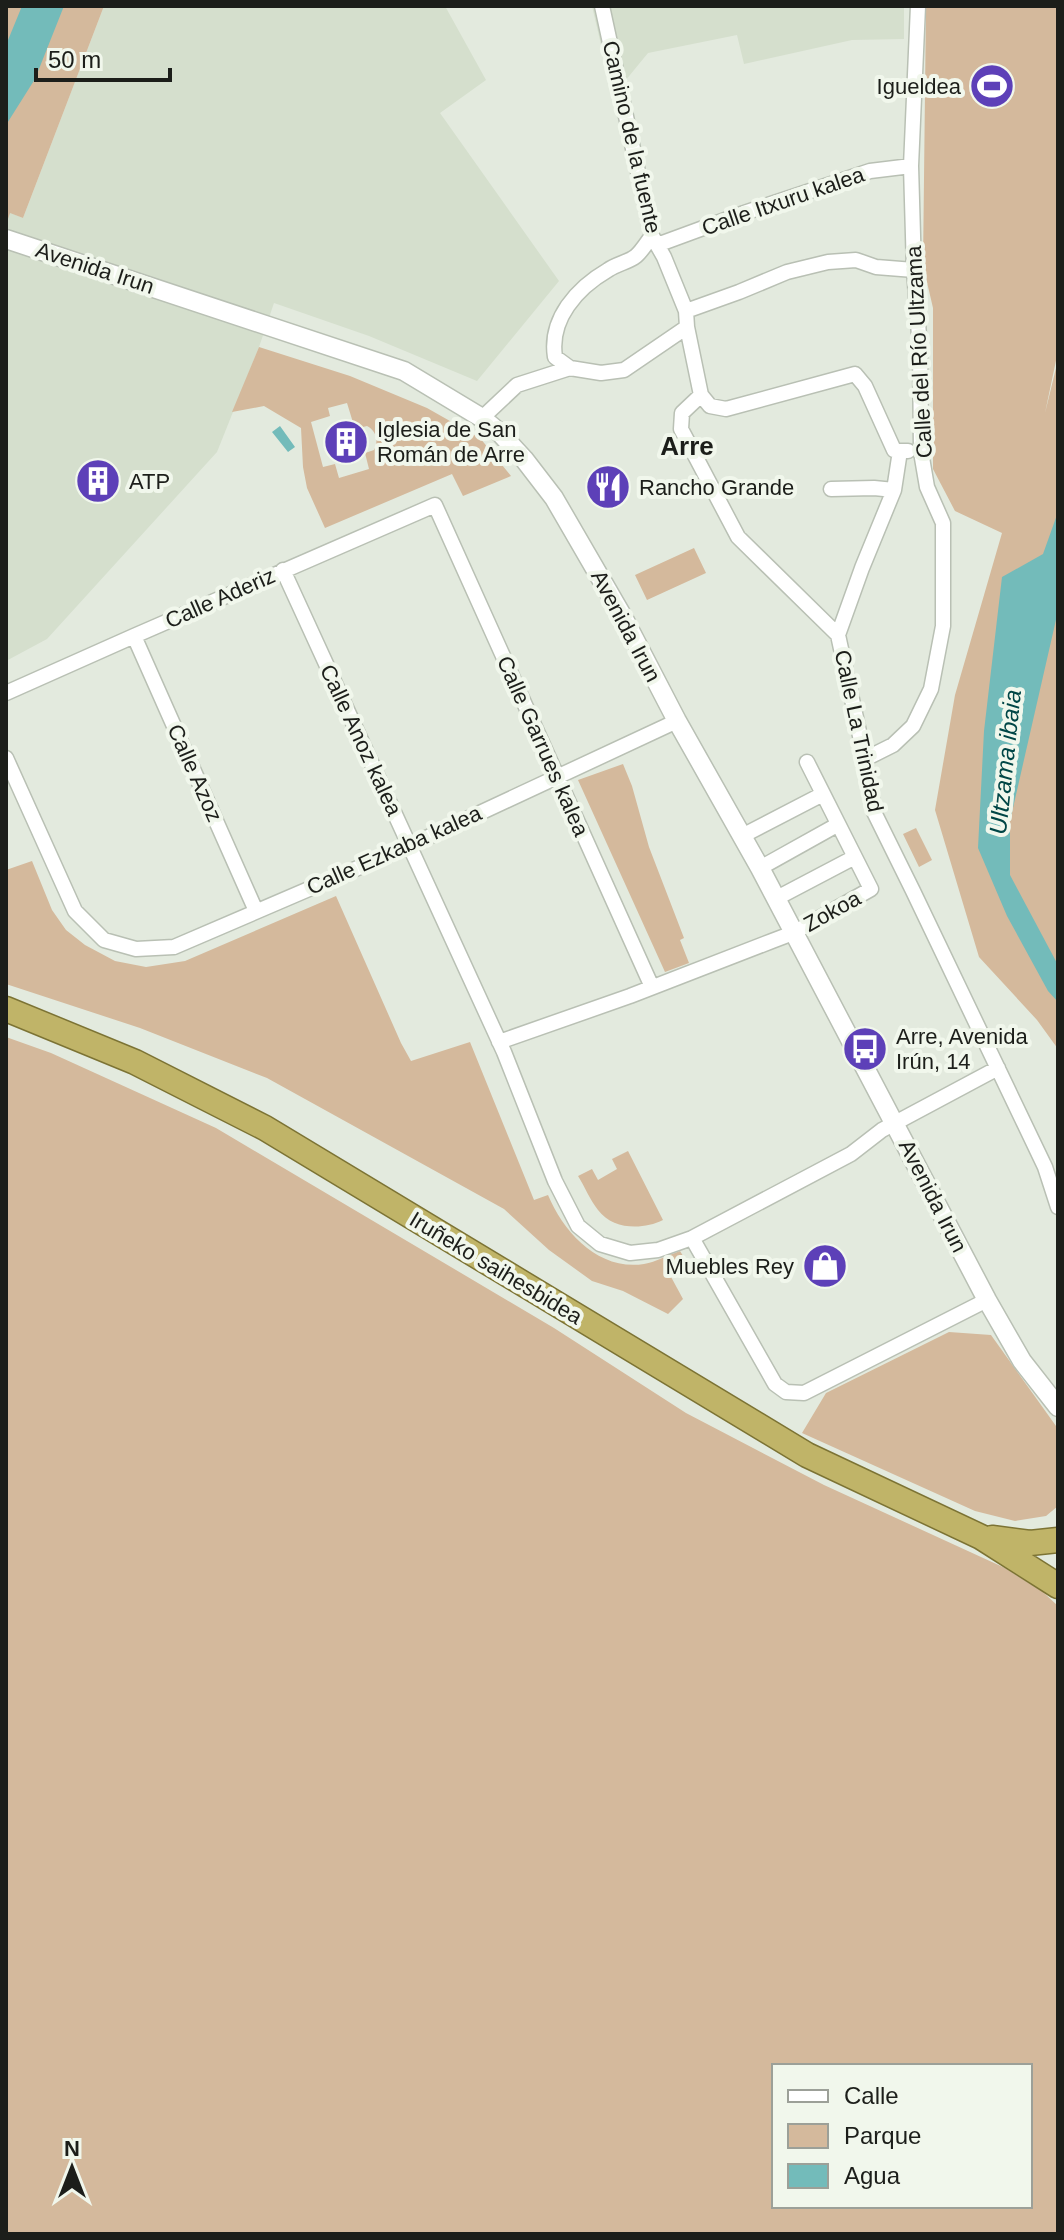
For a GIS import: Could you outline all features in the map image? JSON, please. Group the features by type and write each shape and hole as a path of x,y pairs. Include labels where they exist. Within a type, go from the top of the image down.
{"highway":[{"name":"Iruñeko saihesbidea","path":"6,1009 135,1062 265,1128 807,1455 981,1537 1058,1586"},
{"name":"Iruñeko saihesbidea","path":"981,1537 1030,1543 1058,1540"}],"street":[{"name":"Camino de la fuente","path":"602,6 655,240 686,311"},
{"name":"Calle del Río Ultzama","path":"865,759 893,745 913,726 931,689 943,626 943,523 927,487 921,452 920,349 911,166 918,6"},
{"name":"Calle Itxuru kalea","path":"655,240 870,171 911,166"},
{"name":"Avenida Irun","path":"6,239 404,371 482,418 524,459 554,498 623,617 677,721 760,868 987,1300 1022,1361 1058,1407"},
{"path":"570,368 555,357 552,340 573,297 606,270 636,256 655,240"},
{"path":"914,270 876,267 856,260 828,262 787,272 686,311 701,395 710,406 726,409 855,374 865,386 894,450 921,452"},
{"path":"482,418 517,385 570,368 601,373 624,370 687,327"},
{"name":"Calle La Trinidad","path":"701,395 682,413 681,429 738,537 838,635 874,812 1045,1167 1058,1207"},
{"path":"838,635 894,490 900,451"},
{"path":"831,489 894,490"},
{"name":"Calle Aderiz","path":"6,693 435,505"},
{"name":"Calle Garrues kalea","path":"435,505 652,987"},
{"name":"Calle Anoz kalea","path":"283,570 499,1042 555,1181 578,1226 600,1244 630,1253 658,1250 692,1238 851,1154 882,1130 998,1068"},
{"name":"Calle Azoz","path":"134,636 256,911"},
{"name":"Calle Ezkaba kalea","path":"6,758 75,911 104,940 136,949 174,947 409,846 677,721"},
{"path":"775,899 853,858 807,762"},
{"path":"742,836 823,794"},
{"path":"760,868 837,825"},
{"name":"Zokoa","path":"793,933 871,889 853,858"},
{"path":"499,1042 793,933"},
{"path":"692,1238 775,1384 786,1392 804,1393 987,1300"}],"shaded area":[{"path":"104,6 445,6 486,80 440,113 559,281 477,381 369,336 274,303 217,452 47,639 6,661 6,211 23,218"},
{"path":"592,6 904,6 904,39 852,40 744,64 737,35 648,53 625,81 642,221"}],"green space":[{"path":"6,6 104,6 23,218 10,213 6,225"},
{"path":"926,6 1058,6 1058,351 1045,413 1058,360 1058,1049 1037,1020 979,957 935,810 955,695 1002,533 955,511 933,469 933,308 923,265"},
{"path":"259,347 350,376 427,408 480,438 511,476 463,496 452,474 325,528 307,488 301,428 264,406 232,412","holes":["347,403 355,429 367,426 376,436 374,450 365,453 369,469 339,478 335,464 323,467 311,422 330,416 328,408"]},
{"path":"694,548 706,573 647,600 635,575"},
{"path":"623,764 649,847 684,938 680,940 689,963 665,972 578,780"},
{"path":"916,828 932,860 919,867 903,834"},
{"path":"32,861 52,910 66,930 85,945 115,961 146,967 185,961 336,896 411,1061 470,1042 534,1200 548,1195 563,1223 574,1235 585,1246 612,1262 644,1264 680,1251 688,1264 670,1275 683,1299 668,1314 623,1291 592,1281 549,1250 504,1209 267,1078 140,1028 6,984 6,870"},
{"path":"6,1037 51,1053 216,1128 554,1328 686,1413 824,1485 1005,1568 1043,1592 1058,1606 1058,2234 6,2234"},
{"path":"628,1151 663,1220 638,1227 620,1225 604,1217 578,1176 592,1169 598,1180 617,1169 612,1159"},
{"path":"949,1332 991,1335 1056,1426 1058,1506 1046,1516 1015,1521 975,1511 802,1433 826,1393"}],"water":[{"path":"22,6 64,6 35,79 6,125 6,45"},
{"path":"280,426 295,447 288,452 272,432"},
{"name":"Ultzama ibaia","path":"1058,512 1058,611 1010,821 1010,875 1058,965 1058,1002 1048,991 1007,916 978,848 984,731 1002,577 1043,554"}],"place":[{"name":"Igueldea","path":"992,86"},
{"name":"Iglesia de San Román de Arre","path":"346,442"},
{"name":"ATP","path":"98,481"},
{"name":"Rancho Grande","path":"608,487"},
{"name":"Arre, Avenida Irún, 14","path":"865,1049"},
{"name":"Muebles Rey","path":"825,1266"}],"district":[{"name":"Arre","path":"687,446"}]}
